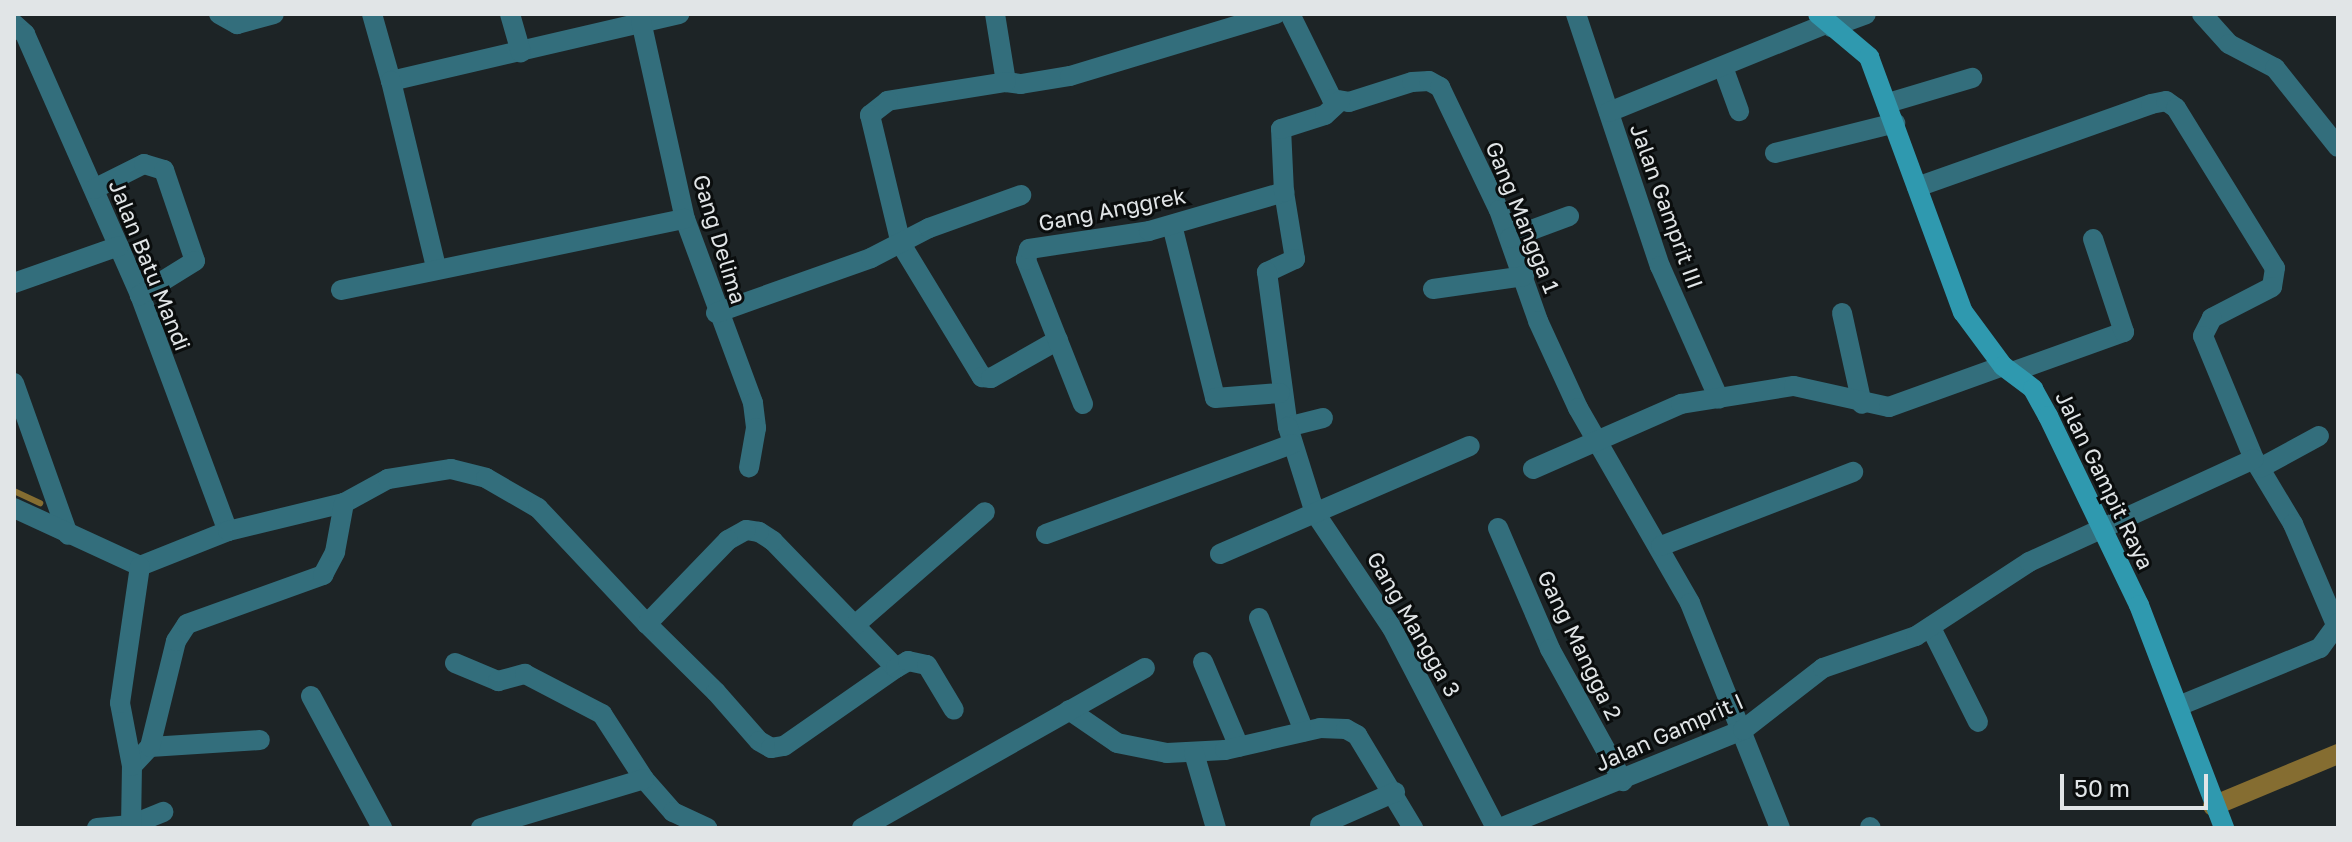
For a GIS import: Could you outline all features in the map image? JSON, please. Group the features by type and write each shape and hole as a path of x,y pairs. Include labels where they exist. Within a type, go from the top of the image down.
{"street":[{"path":"219,14 237,24 274,14"},
{"path":"372,14 436,267"},
{"path":"510,14 521,52"},
{"path":"391,81 679,14"},
{"path":"995,14 1006,82"},
{"path":"1284,192 1281,129 1325,115 1340,101 1328,94 1290,14"},
{"path":"1576,14 1609,112"},
{"name":"Jalan Gamprit III","path":"1719,399 1660,266 1609,112 1825,22 1866,14"},
{"path":"2202,14 2229,44 2275,68 2337,144"},
{"path":"1058,340 991,378 982,377 901,244 870,115 888,101 1006,82 1070,76 1267,15"},
{"name":"Gang Delima","path":"641,21 685,219 716,313 753,403 756,428 749,467"},
{"name":"Jalan Gampit Raya","path":"1825,22 1869,57 1963,312 2008,369 2041,403 2181,705 2224,828"},
{"name":"Jalan Batu Mandi","path":"14,24 25,34 140,295 228,531"},
{"path":"1723,67 1739,111"},
{"path":"1775,153 1892,113 1972,78"},
{"name":"Gang Mangga 1","path":"1340,101 1412,82 1429,81 1440,87 1510,238 1558,365 1661,546 1743,730 1776,827"},
{"path":"1917,187 2166,101 2176,108 2275,268 2272,287 2212,318 2203,330 2257,464 2293,524 2337,624 2320,648 2181,705"},
{"path":"94,189 144,164 164,170 195,261 140,295"},
{"name":"Gang Anggrek","path":"1083,404 1026,260 1029,249 1172,225 1284,192"},
{"name":"Gang Mangga 3","path":"1284,192 1295,259 1267,272 1280,393 1290,436 1315,513 1392,628 1498,828"},
{"path":"716,313 901,244 1021,195"},
{"path":"1510,238 1569,216"},
{"path":"341,290 436,267 685,219"},
{"path":"1172,225 1215,398 1280,393"},
{"path":"1533,469 1599,441 1655,411 1794,386 1862,404 1897,405 2124,332 2093,239"},
{"path":"14,283 119,246"},
{"path":"1433,289 1524,276"},
{"path":"1842,313 1862,404"},
{"path":"14,383 68,535"},
{"path":"1046,534 1290,436 1323,418"},
{"name":"Jalan Gamprit I","path":"1498,828 1623,781 1743,730 1823,668 1931,628 2029,562 2319,436"},
{"path":"1220,554 1470,446"},
{"path":"14,508 140,566 228,531 344,503 388,479 427,469 486,478 538,508 647,624 771,748 784,746 908,661 927,665 954,710"},
{"path":"1661,546 1853,472"},
{"path":"132,766 150,747 176,641 187,624 323,575 335,552 344,503"},
{"path":"855,625 985,512"},
{"name":"Gang Mangga 2","path":"1498,528 1550,649 1623,781"},
{"path":"647,624 728,540 746,530 773,541 896,668"},
{"path":"131,826 132,766 120,703 140,566"},
{"path":"1259,618 1304,731"},
{"path":"1931,628 1978,722"},
{"path":"1203,662 1239,747"},
{"path":"455,663 498,681 525,674 602,714 644,779 673,812 707,828"},
{"path":"862,828 1145,668"},
{"path":"311,696 382,828"},
{"path":"1069,710 1117,743 1194,753 1239,747 1332,727 1357,735 1395,792 1413,828"},
{"path":"150,747 260,740"},
{"path":"1194,753 1216,828"},
{"path":"481,828 644,779"},
{"path":"1320,825 1395,792"},
{"path":"97,828 131,826 164,812"}],"waterway":[{"path":"14,491 40,503"},
{"path":"2213,806 2338,754"}]}
